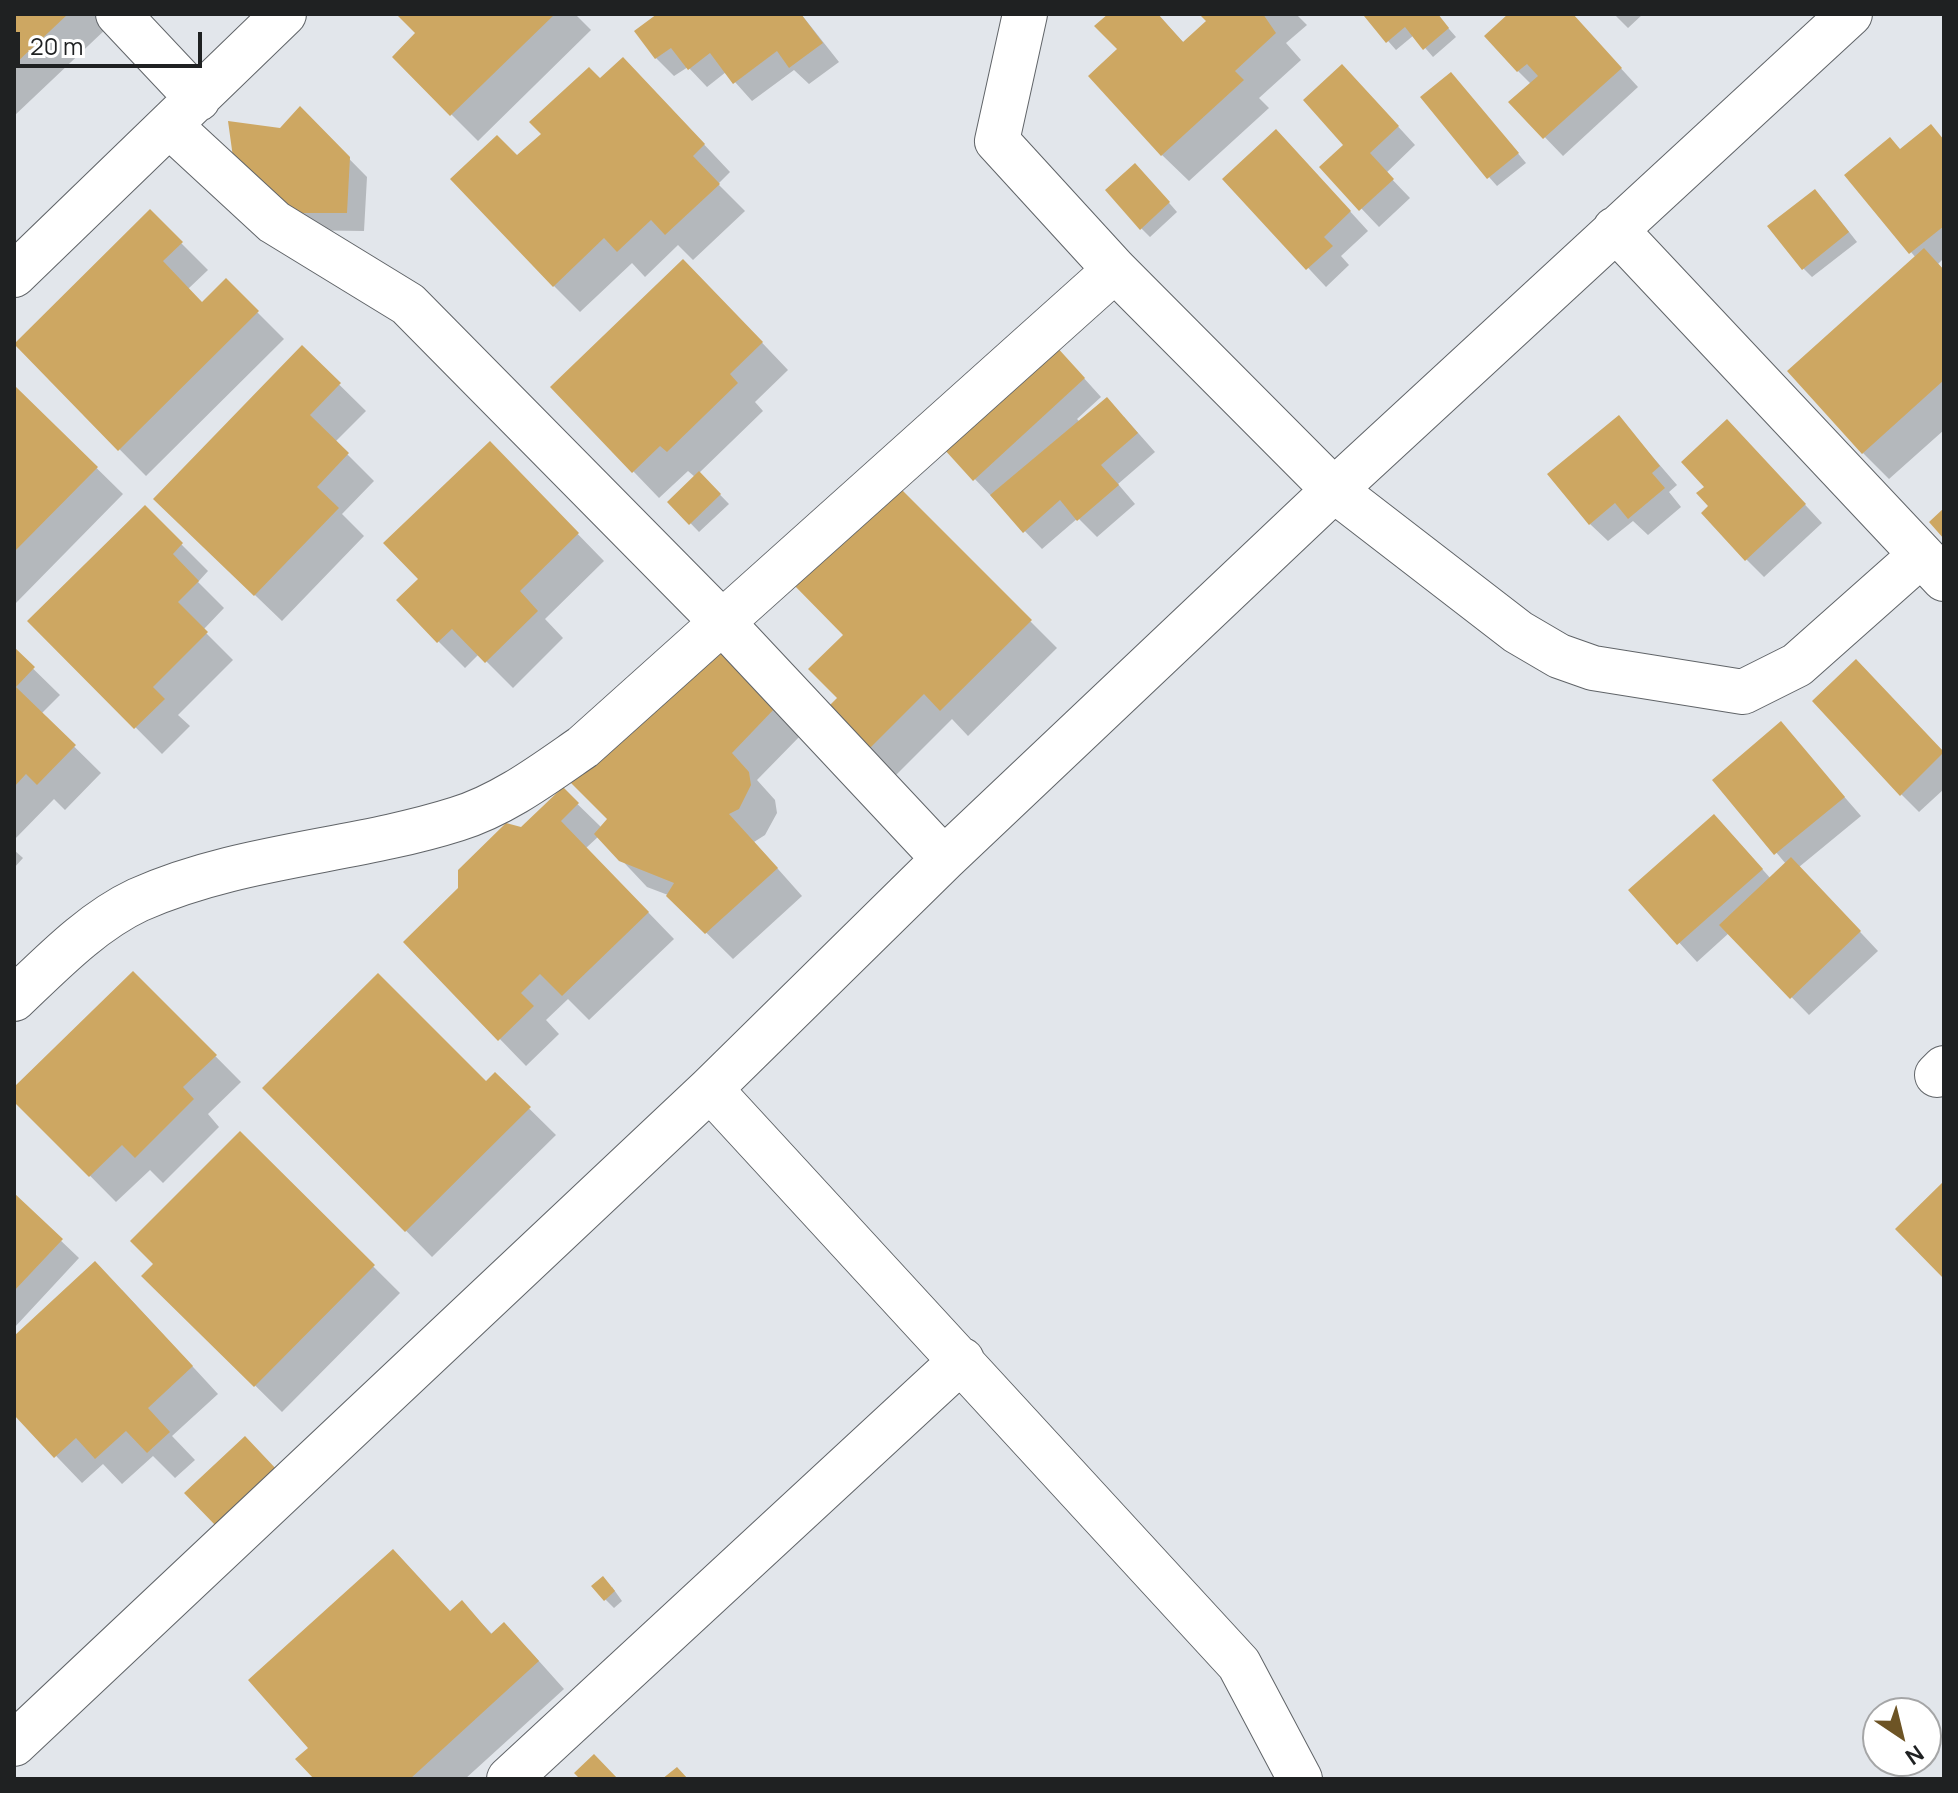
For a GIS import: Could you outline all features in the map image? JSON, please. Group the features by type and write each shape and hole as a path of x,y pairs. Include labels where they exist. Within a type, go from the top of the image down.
{"street":[{"path":"118,14 184,113 274,222 408,304 721,621 944,859"},
{"path":"14,275 284,14"},
{"path":"1025,14 997,141 1115,270 1334,490 1518,632 1559,656 1593,668 1743,692 1797,665 1933,567 1615,229"},
{"path":"14,1744 710,1089 944,859 1334,490 1850,14"},
{"path":"14,999 73,944 136,901 199,879 459,819 527,786 583,747 1115,270"},
{"path":"710,1089 1239,1664 1300,1779"},
{"path":"509,1779 962,1360"}],"building":[{"path":"14,14 68,14 14,65"},
{"path":"396,14 555,14 450,116 392,57 415,33"},
{"path":"657,14 801,14 823,43 789,68 777,51 733,84 710,53 688,70 671,48 655,59 634,31"},
{"path":"1108,14 1158,14 1183,42 1206,21 1199,14 1263,14 1276,33 1235,71 1244,80 1161,156 1088,76 1117,49 1094,26"},
{"path":"1438,14 1449,28 1423,50 1405,27 1386,43 1364,16"},
{"path":"1508,14 1573,14 1622,68 1543,139 1508,102 1538,76 1527,64 1517,72 1484,36"},
{"path":"623,57 705,144 693,156 720,184 665,235 651,220 617,252 604,238 553,287 450,179 497,135 517,155 541,134 529,122 589,67 600,78"},
{"path":"1342,64 1399,126 1370,153 1394,179 1359,211 1319,167 1343,145 1303,100"},
{"path":"1451,72 1519,153 1487,179 1420,97"},
{"path":"300,106 350,157 347,213 269,213 236,179 228,121 280,128"},
{"path":"1931,124 1944,140 1944,226 1909,254 1844,175 1890,137 1900,149"},
{"path":"1276,129 1351,211 1324,237 1333,246 1306,270 1222,179"},
{"path":"1135,163 1170,202 1140,230 1105,190"},
{"path":"1815,189 1849,232 1802,270 1767,226"},
{"path":"150,209 183,242 163,261 202,302 226,278 259,311 118,451 14,344"},
{"path":"1924,248 1944,270 1944,380 1862,454 1787,371"},
{"path":"683,259 763,342 730,374 738,383 667,452 660,446 632,473 550,387"},
{"path":"302,345 341,383 310,415 349,453 317,487 339,508 254,596 153,499"},
{"path":"1055,345 1085,378 973,481 944,449"},
{"path":"14,385 98,467 14,552"},
{"path":"1107,397 1138,433 1101,465 1119,485 1077,521 1060,500 1023,533 990,495"},
{"path":"1619,415 1660,466 1652,473 1665,488 1628,519 1615,503 1589,525 1547,474"},
{"path":"1727,419 1806,504 1745,561 1701,513 1708,506 1696,493 1704,487 1681,462"},
{"path":"490,441 579,533 520,591 538,611 485,663 452,629 437,643 396,600 418,579 383,543"},
{"path":"699,471 721,494 689,525 667,502"},
{"path":"894,482 1032,620 940,711 924,694 860,758 819,716 837,698 808,669 843,635 792,583"},
{"path":"145,505 183,543 173,554 199,581 178,602 208,632 153,687 165,699 134,729 27,621"},
{"path":"1944,508 1944,539 1929,522"},
{"path":"713,643 777,706 732,753 749,772 751,785 739,809 729,814 778,868 705,934 666,896 674,883 619,861 594,834 607,819 571,783"},
{"path":"14,647 35,667 16,687 76,745 37,785 26,774 14,787"},
{"path":"1856,659 1944,752 1900,796 1812,701"},
{"path":"1781,721 1845,797 1774,855 1712,780"},
{"path":"563,787 579,803 561,821 649,912 562,996 540,974 521,993 534,1006 498,1041 403,942 458,888 458,870 506,823 521,827"},
{"path":"1714,814 1763,869 1677,945 1628,890"},
{"path":"1791,857 1861,931 1790,999 1719,925"},
{"path":"133,971 217,1055 183,1087 194,1099 135,1158 122,1145 89,1177 14,1102 14,1087"},
{"path":"378,973 486,1081 495,1072 531,1107 405,1232 262,1088"},
{"path":"240,1131 375,1265 254,1387 141,1276 153,1264 130,1241"},
{"path":"1944,1181 1944,1279 1895,1229"},
{"path":"14,1193 63,1239 14,1291"},
{"path":"95,1261 193,1366 148,1408 170,1432 147,1453 126,1431 95,1459 76,1438 54,1458 14,1415 14,1336"},
{"path":"245,1436 278,1471 217,1527 184,1493"},
{"path":"393,1549 450,1611 462,1600 491,1634 504,1622 539,1661 410,1779 314,1779 295,1759 308,1748 248,1680"},
{"path":"603,1576 615,1591 604,1601 591,1586"},
{"path":"594,1754 618,1779 580,1779 574,1773"},
{"path":"677,1767 688,1779 662,1779"}]}
